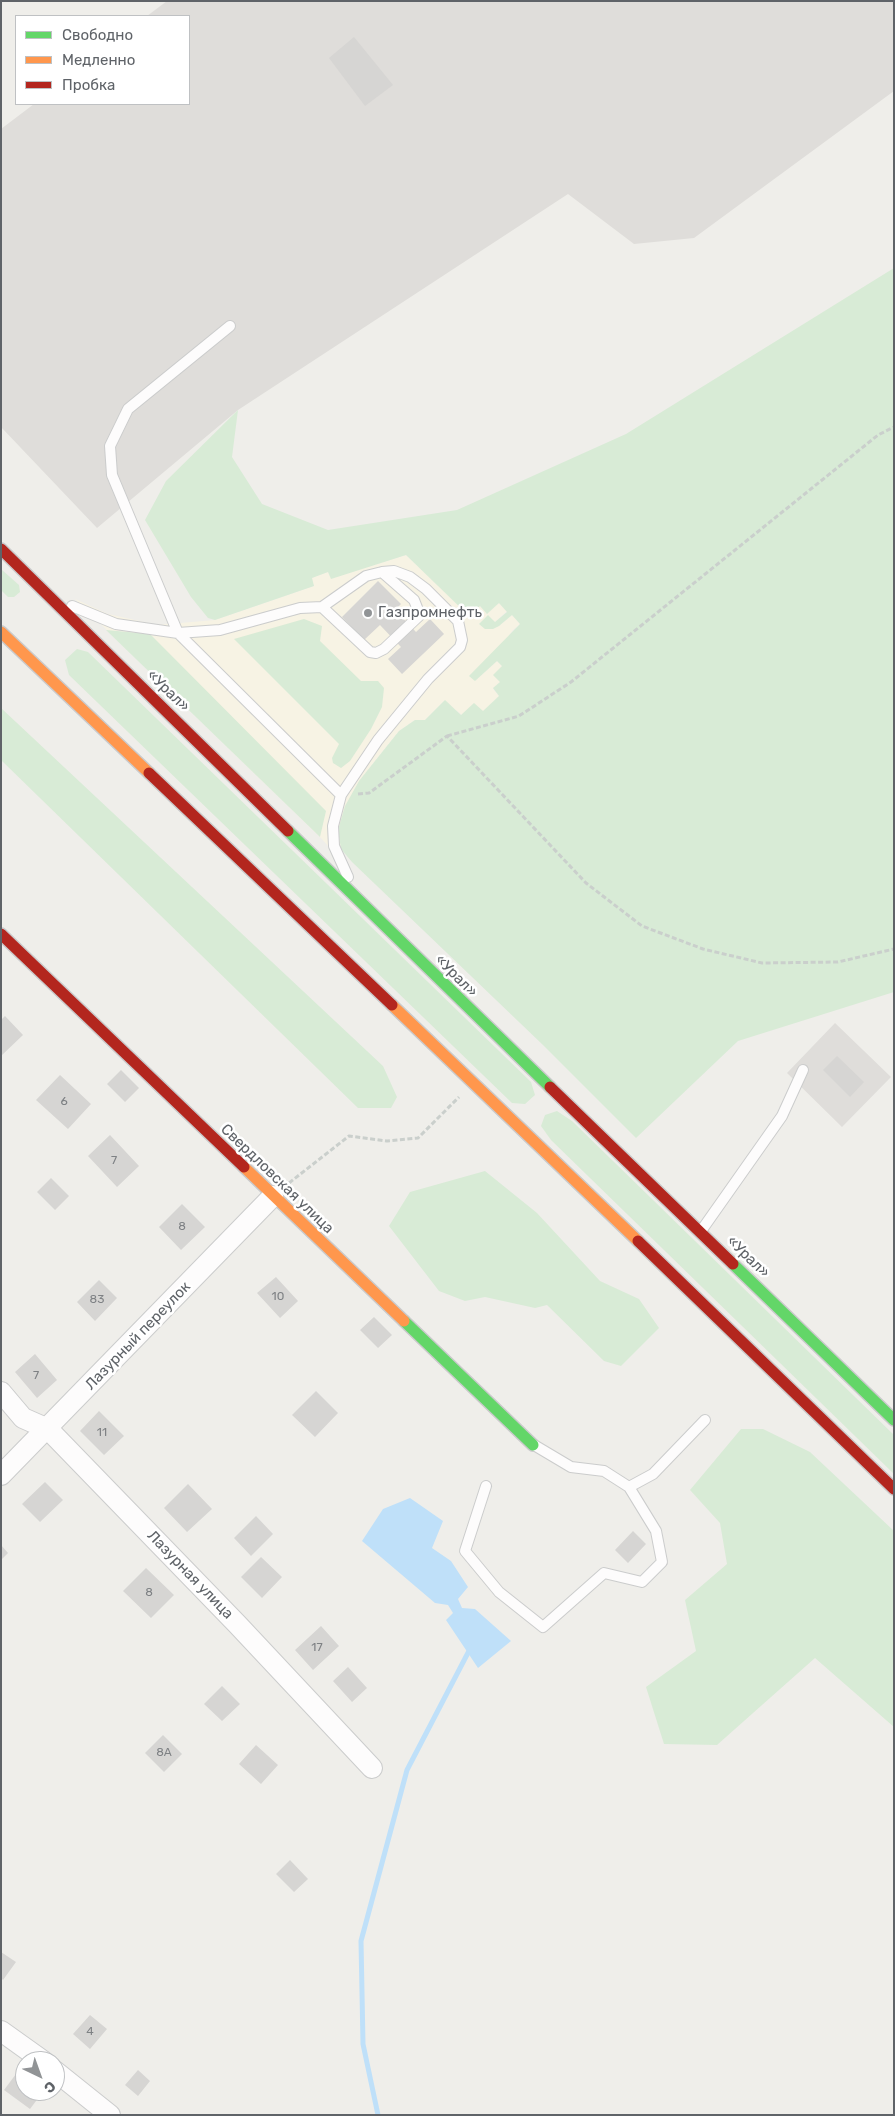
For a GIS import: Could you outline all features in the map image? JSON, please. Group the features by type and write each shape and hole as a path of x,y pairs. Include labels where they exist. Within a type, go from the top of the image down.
{"main road":[{"name":"«Урал»","path":"1,549 357,899 894,1420"},
{"path":"1,632 894,1489"},
{"name":"Свердловская улица","path":"1,934 533,1445"}],"street":[{"name":"Лазурный переулок","path":"1,1476 273,1196"},
{"name":"Лазурная улица","path":"1,1392 23,1418 48,1428 237,1624 372,1768"},
{"path":"1,2031 29,2051"},
{"path":"65,2079 110,2115"}],"lane":[{"path":"230,326 128,409 110,446 112,475 178,633 341,795"},
{"path":"32,580 71,606 116,624 178,633 220,630 300,608 322,607 366,576 382,572 394,571 410,578 426,589 458,621 462,640 460,647 428,679 378,740 341,795 333,826 334,846 357,899"},
{"path":"322,607 370,652 376,653 384,649 420,615 414,600 382,572"},
{"path":"701,1232 782,1116 803,1070"},
{"path":"629,1487 653,1474 705,1420"},
{"path":"486,1486 465,1551 500,1592 543,1627 604,1573 642,1582 662,1562 656,1530 629,1487 604,1471 571,1467 533,1445"}],"path":[{"path":"341,795 369,793 447,736 519,716 571,682 878,435 894,426"},
{"path":"447,736 586,883 642,926 703,949 762,963 838,962 894,950"},
{"path":"273,1196 349,1136 387,1141 418,1138 473,1083"}],"shaded area":[{"path":"167,1 894,1 894,91 694,238 634,244 568,194 238,410 97,528 1,427 1,129 33,105 190,105 190,15 148,15"},
{"path":"406,555 469,615 480,606 487,613 499,603 507,611 495,622 488,616 479,624 499,626 512,615 520,624 513,630 475,681 497,661 502,666 500,682 493,689 499,696 483,712 462,715 444,701 425,720 415,720 399,731 359,781 341,849 349,869 320,837 75,599 108,614 157,625 215,620 314,586 311,578 328,572 331,578"},
{"path":"835,1023 891,1077 842,1127 787,1073"}],"green space":[{"path":"894,268 894,992 738,1041 636,1138 543,1045 352,862 341,849 338,830 345,806 359,781 399,731 415,720 425,720 445,700 461,715 474,703 483,711 499,696 493,688 500,682 493,675 502,666 497,661 475,681 469,676 520,624 512,615 499,626 493,629 485,629 479,624 488,615 495,622 507,612 499,603 487,614 480,606 469,616 406,555 331,579 328,572 312,578 314,586 215,620 208,618 191,597 145,520 166,481 238,410 232,457 262,504 328,530 457,510 626,434"},
{"path":"1,569 19,585 20,592 14,597 8,597 1,590"},
{"path":"304,619 322,626 320,641 361,681 378,681 384,688 382,707 371,729 350,761 341,768 333,763 332,758 339,744 234,639"},
{"path":"106,630 150,634 326,811 320,837"},
{"path":"77,649 88,652 531,1082 535,1095 525,1104 512,1103 69,675 65,660"},
{"path":"1,708 383,1066 397,1097 391,1108 358,1108 1,760"},
{"path":"557,1111 572,1121 894,1435 894,1474 551,1140 541,1126 545,1115"},
{"path":"485,1171 537,1213 600,1281 639,1299 659,1328 621,1366 604,1361 547,1305 535,1308 485,1297 465,1301 439,1291 389,1226 410,1192"},
{"path":"741,1429 763,1429 810,1452 894,1531 894,1727 815,1658 717,1745 664,1744 646,1687 696,1651 685,1600 727,1564 720,1523 690,1490"}],"water":[{"path":"410,1498 443,1521 432,1548 451,1561 468,1587 458,1599 462,1608 475,1609 511,1641 478,1668 446,1620 453,1613 448,1605 435,1603 362,1541 383,1509"}],"building":[{"path":"354,37 393,85 365,106 329,58"},
{"path":"378,581 401,604 395,610 416,632 430,619 444,634 402,674 388,659 401,647 380,625 364,640 342,617"},
{"path":"5,1016 23,1035 1,1056 1,1020"},
{"path":"837,1056 864,1082 850,1097 823,1070"},
{"path":"121,1070 139,1088 125,1102 107,1084"},
{"path":"60,1075 91,1104 68,1129 36,1100"},
{"path":"110,1135 139,1166 117,1187 88,1156"},
{"path":"51,1178 69,1196 55,1210 37,1192"},
{"path":"182,1204 205,1227 181,1250 159,1227"},
{"path":"276,1277 298,1301 280,1318 257,1293"},
{"path":"99,1280 117,1298 95,1321 77,1302"},
{"path":"374,1317 392,1335 378,1348 360,1330"},
{"path":"35,1354 57,1380 37,1398 15,1372"},
{"path":"316,1391 338,1413 315,1437 292,1415"},
{"path":"99,1411 124,1436 104,1455 80,1431"},
{"path":"45,1482 63,1500 40,1522 22,1504"},
{"path":"188,1484 212,1509 187,1532 164,1508"},
{"path":"256,1516 273,1534 251,1556 234,1538"},
{"path":"633,1531 646,1544 628,1563 615,1550"},
{"path":"1,1545 8,1553 1,1560"},
{"path":"261,1557 282,1577 262,1598 241,1577"},
{"path":"146,1568 174,1595 151,1618 123,1591"},
{"path":"321,1626 339,1646 313,1670 295,1650"},
{"path":"348,1667 367,1688 352,1702 333,1681"},
{"path":"222,1686 240,1704 222,1721 204,1704"},
{"path":"163,1735 182,1754 164,1772 145,1753"},
{"path":"256,1745 278,1765 261,1784 239,1764"},
{"path":"290,1860 308,1879 294,1892 276,1874"},
{"path":"1,1952 16,1962 3,1980 1,1978"},
{"path":"90,2015 107,2029 90,2049 73,2034"},
{"path":"138,2070 150,2081 138,2096 125,2085"},
{"path":"15,2075 15,2098 4,2090"},
{"path":"19,2101 36,2101 30,2109"}],"waterway":[{"path":"378,2115 363,2044 361,1941 407,1770 471,1647"}],"traffic: fast":[{"path":"288,831 550,1087"},
{"path":"733,1264 894,1420"},
{"path":"404,1321 533,1445"}],"traffic: slow":[{"path":"1,632 149,773"},
{"path":"392,1005 638,1241"},
{"path":"244,1167 404,1321"}],"traffic: jam":[{"path":"1,549 288,831"},
{"path":"149,773 392,1005"},
{"path":"1,934 244,1167"},
{"path":"550,1087 733,1264"},
{"path":"638,1241 894,1489"}],"place":[{"name":"Газпромнефть","path":"368,613"}]}
